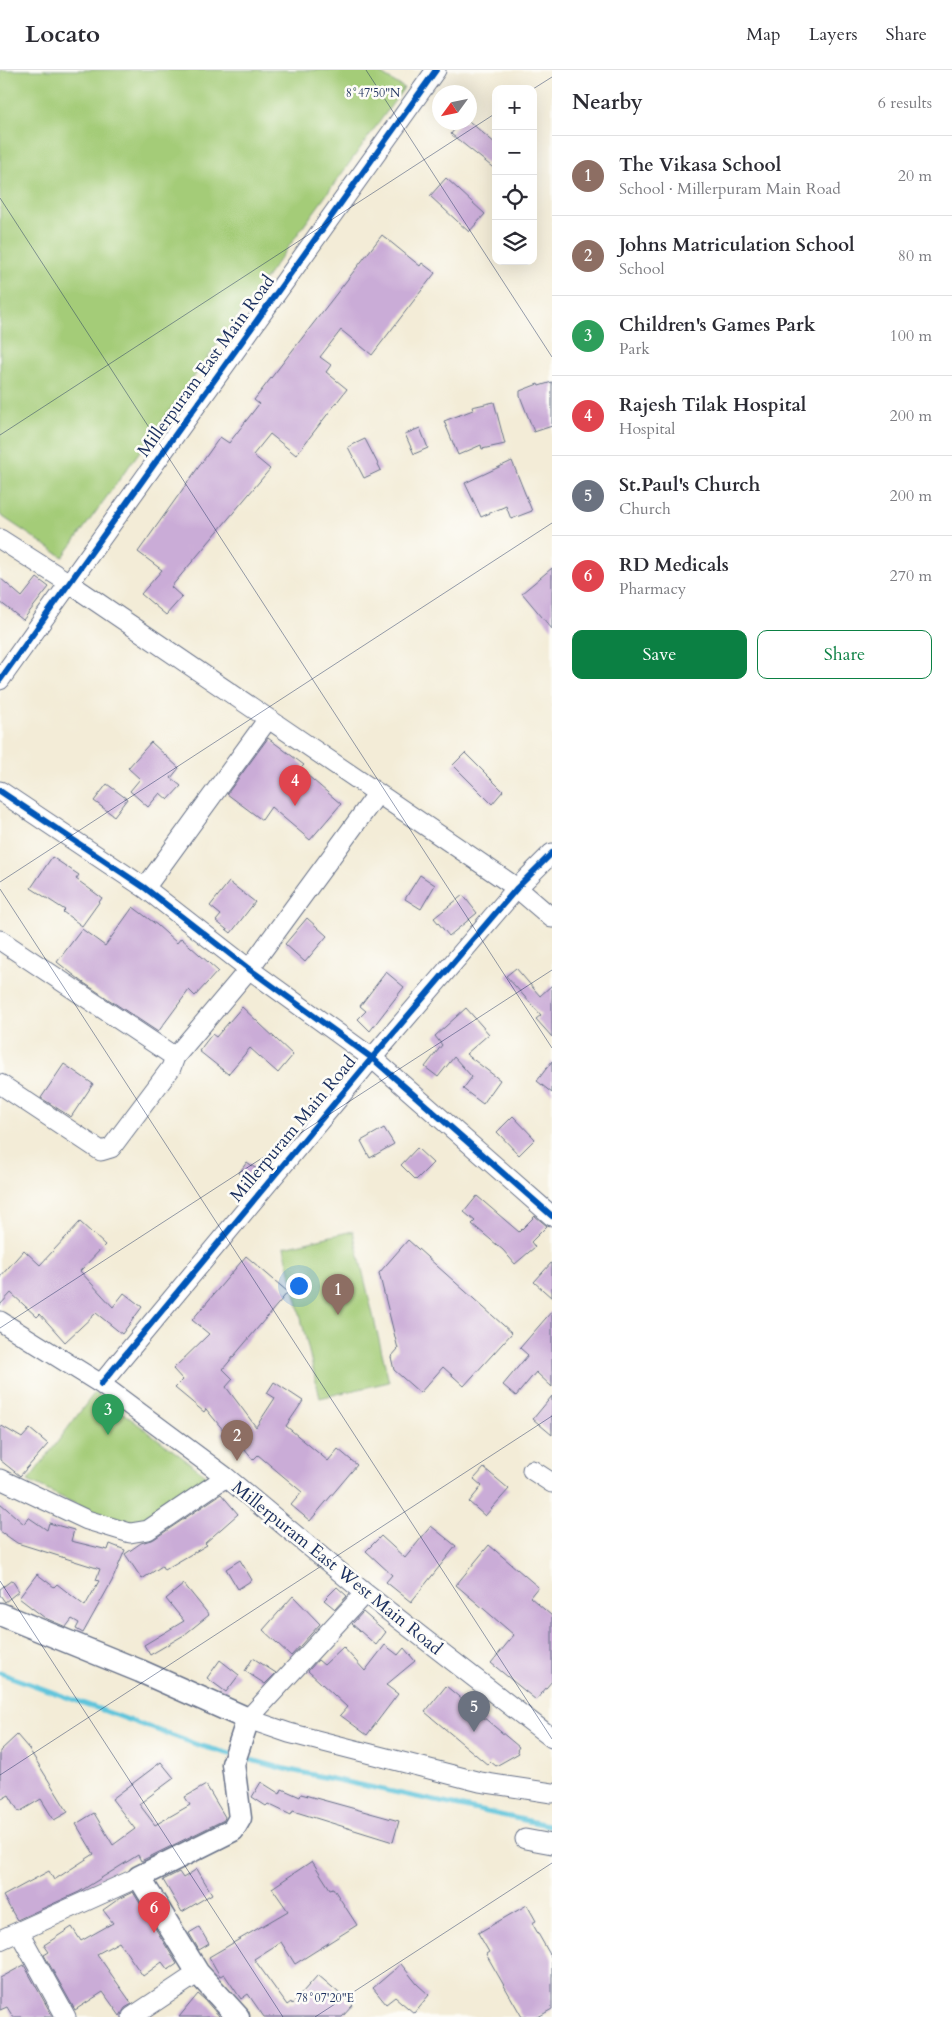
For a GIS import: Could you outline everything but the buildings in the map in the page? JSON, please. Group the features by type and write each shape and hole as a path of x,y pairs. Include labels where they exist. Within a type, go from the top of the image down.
{"street":[{"name":"Millerpuram East Main Road","path":"1,675 69,583 436,70"},
{"path":"0,539 69,583 517,888 552,918"},
{"path":"145,888 268,719"},
{"path":"0,791 145,888 249,969 372,1058 552,1216"},
{"path":"0,1084 101,1152 111,1148 170,1068 175,1057 249,969 378,793"},
{"name":"Millerpuram Main Road","path":"101,1384 372,1058 517,888 552,853"},
{"path":"0,940 175,1057"},
{"name":"Millerpuram East West Main Road","path":"0,1321 101,1384 226,1477 365,1593 550,1733"},
{"path":"532,1470 552,1484"},
{"path":"0,1479 87,1520 130,1533 148,1530 226,1477"},
{"path":"0,1940 139,1877 233,1830 240,1818 235,1756 248,1719 365,1593"},
{"path":"0,1614 248,1719 289,1732 480,1782 552,1793"},
{"path":"525,1839 552,1844"},
{"path":"139,1877 198,1973 238,2017"},
{"path":"19,1932 66,2017"},
{"path":"132,2017 198,1973"}],"green space":[{"path":"0,70 375,70 404,88 63,557 0,515"},
{"path":"353,1231 389,1382 320,1398 284,1247"},
{"path":"95,1392 210,1478 145,1523 130,1526 90,1511 28,1481"}],"waterway":[{"path":"0,1673 198,1745 230,1754"},
{"path":"240,1757 281,1768 552,1826"}],"cycle path":[{"path":"0,680 436,70"},
{"path":"0,791 145,888 249,969 372,1058 552,1216"},
{"path":"101,1384 372,1058 517,888 552,853"}],"place":[{"name":"Rajesh Tilak Hospital","path":"295,806"},
{"name":"The Vikasa School","path":"338,1315"},
{"name":"Children's Games Park","path":"108,1435"},
{"name":"Johns Matriculation School","path":"237,1461"},
{"name":"St.Paul's Church","path":"474,1732"},
{"name":"RD Medicals","path":"154,1933"}]}
